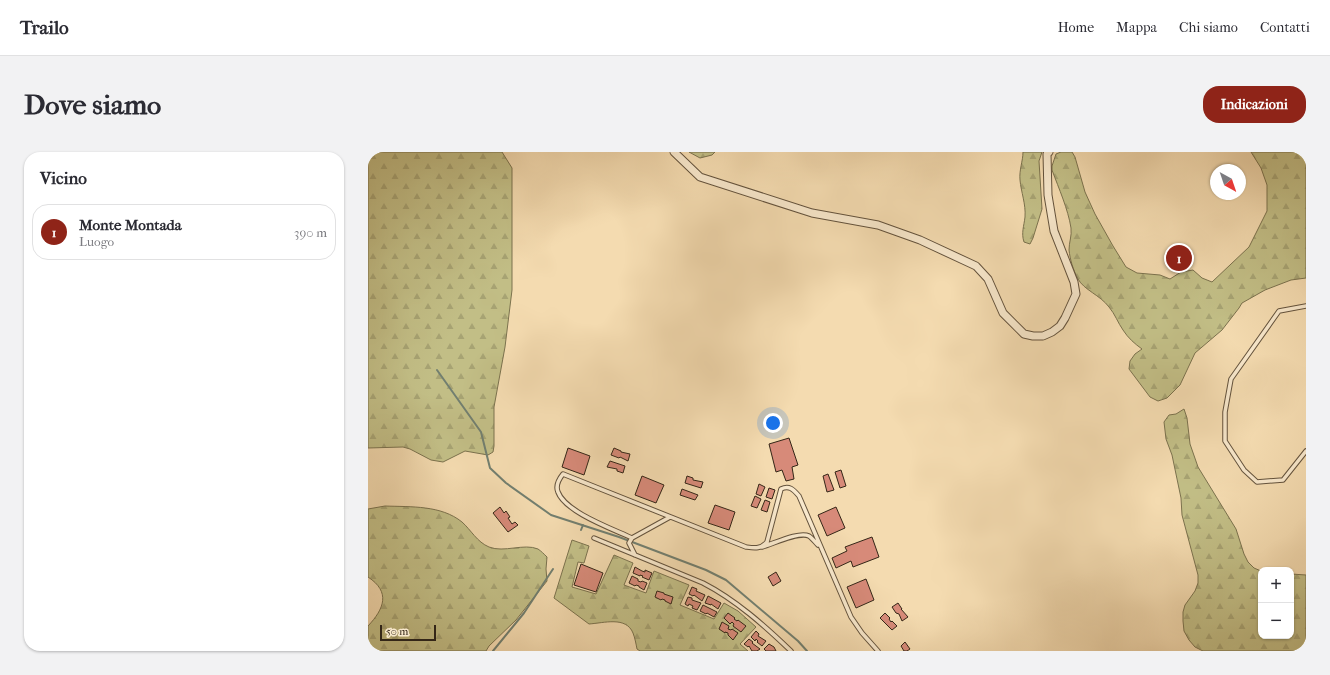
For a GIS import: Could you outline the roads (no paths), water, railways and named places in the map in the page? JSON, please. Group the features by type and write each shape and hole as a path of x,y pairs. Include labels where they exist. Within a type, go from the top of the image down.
{"street":[{"path":"674,152 700,176 812,213 878,225 920,240 976,266 988,280 1003,314 1024,334 1033,336 1043,336 1060,326 1076,294 1074,282 1054,231 1048,195 1047,154 1049,152"}],"lane":[{"path":"1306,306 1279,311 1231,379 1225,412 1225,441 1244,470 1258,482 1283,480 1306,451"},
{"path":"631,539 571,508 558,492 558,481 563,474 746,547 757,548 804,534 820,547"},
{"path":"757,548 763,546 767,542 781,489 790,487 798,496 851,617 862,633 878,651"},
{"path":"631,539 670,517"},
{"path":"594,538 716,589 768,629 791,651"},
{"path":"631,539 630,543 635,555"}],"waterway":[{"path":"437,370 481,432 490,468 506,483 551,515 619,537 706,570 726,580 798,641 807,651"},
{"path":"581,530 583,525"},
{"path":"493,651 524,613 553,569"}],"place":[{"name":"Monte Montada","path":"1179,258"}]}
